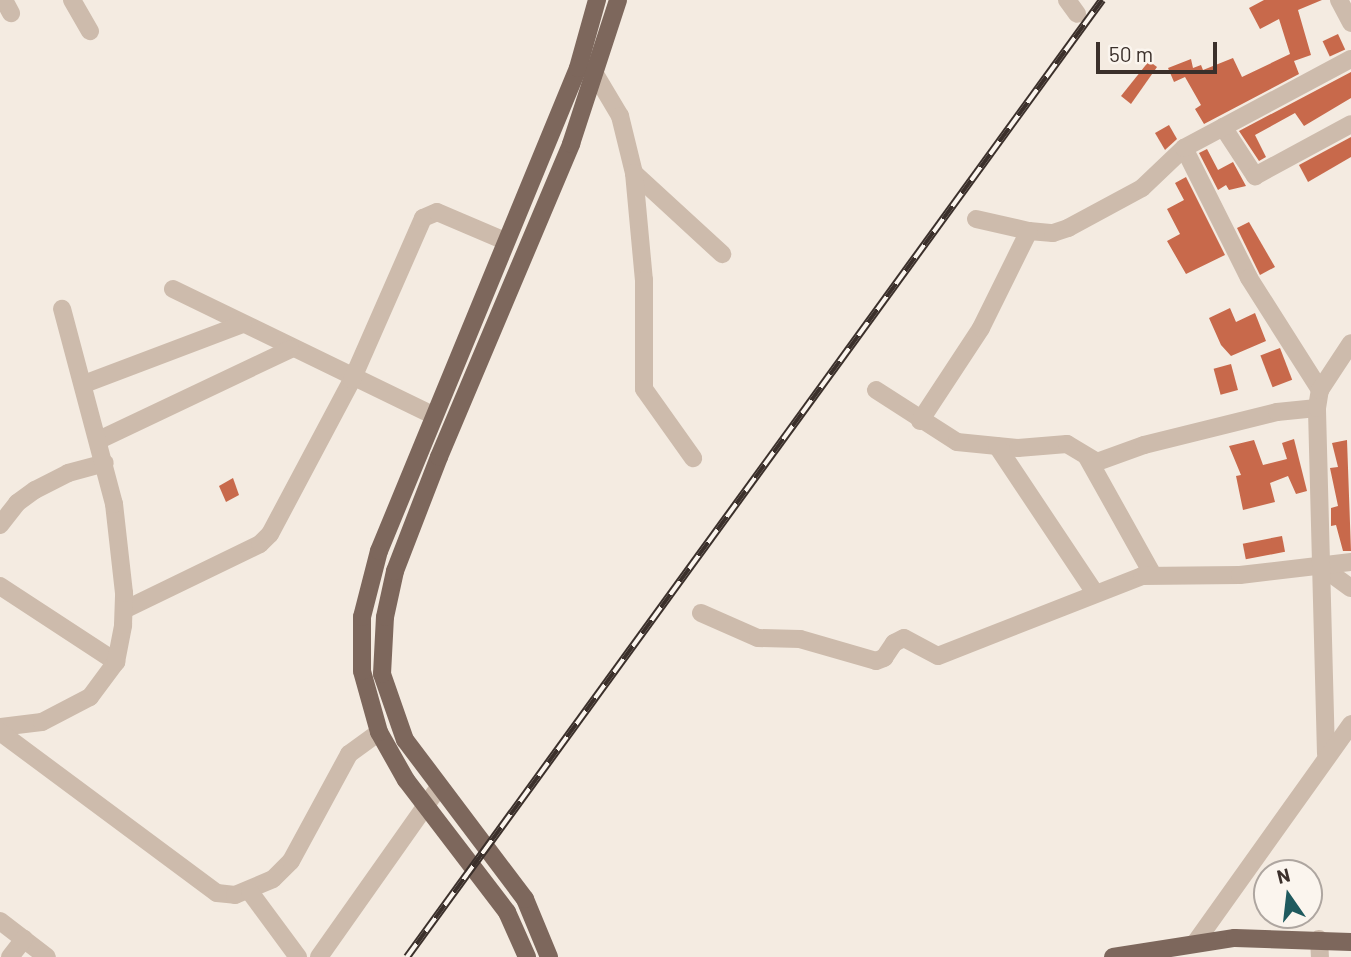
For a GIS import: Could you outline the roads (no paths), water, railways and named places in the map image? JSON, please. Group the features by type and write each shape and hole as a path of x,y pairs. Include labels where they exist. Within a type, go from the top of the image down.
{"main road":[{"path":"527,957 507,912 475,863 424,804 379,732 362,671 362,617 379,551 578,68 597,0"},
{"path":"549,957 525,900 438,788 392,713 382,674 387,605 395,571 443,447 571,144 618,0"},
{"path":"1113,957 1235,938 1320,948 1351,942"}],"street":[{"path":"72,0 90,31"},
{"path":"1339,0 1351,23"},
{"path":"976,219 1029,231 1053,233 1142,188 1184,148 1351,59"},
{"path":"595,74 620,117 634,173 644,280 644,389 693,458"},
{"path":"1223,127 1255,176 1351,124"},
{"path":"1184,148 1249,278 1319,399"},
{"path":"634,173 722,254"},
{"path":"124,610 260,544 270,534 352,380 423,218 437,212 505,241"},
{"path":"920,421 981,328 1029,231"},
{"path":"173,289 352,380 435,415"},
{"path":"0,730 42,722 90,697 116,662 124,610 114,504 62,309"},
{"path":"84,384 243,324"},
{"path":"1326,754 1319,565 1319,399 1351,343"},
{"path":"99,440 291,349"},
{"path":"876,390 920,421 957,442 997,446 1067,444 1097,462 1112,459 1144,444 1277,412 1319,399"},
{"path":"997,446 1095,593"},
{"path":"1087,457 1153,575 1162,579 1240,575 1351,562"},
{"path":"0,526 17,503 35,490 68,473 105,463"},
{"path":"1319,565 1351,588"},
{"path":"701,613 758,638 800,639 876,661 884,658 894,643 904,638 938,656 1095,593 1153,575"},
{"path":"0,586 116,662"},
{"path":"1195,943 1326,754 1351,724"},
{"path":"0,730 217,893 250,892 291,861 349,754 379,732"},
{"path":"319,957 424,804 438,788"},
{"path":"250,892 298,957"},
{"path":"0,921 47,957"},
{"path":"10,957 24,939"}],"railway":[{"path":"407,957 1102,0"}]}
